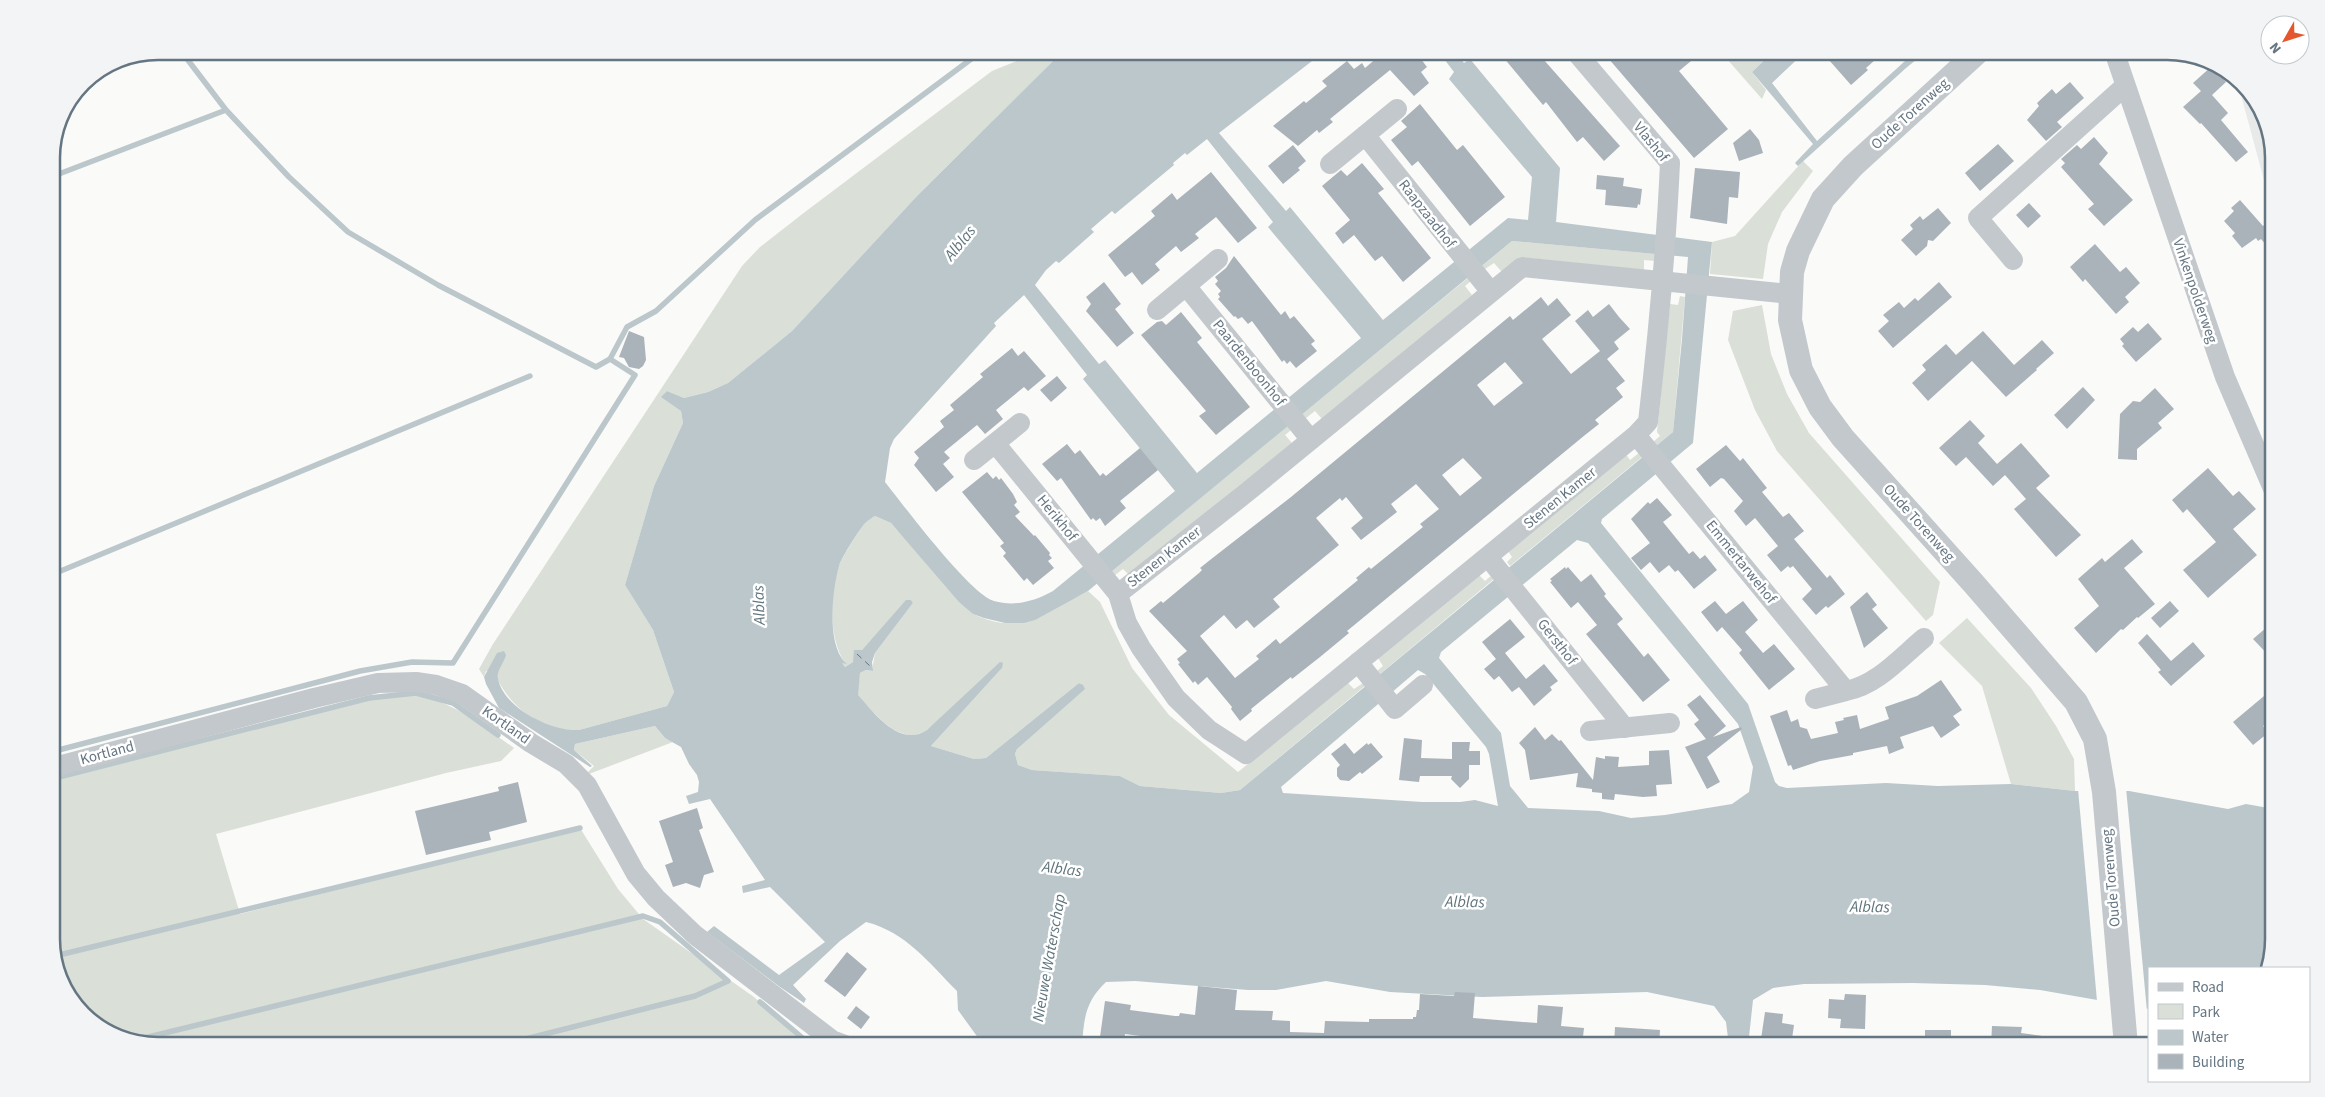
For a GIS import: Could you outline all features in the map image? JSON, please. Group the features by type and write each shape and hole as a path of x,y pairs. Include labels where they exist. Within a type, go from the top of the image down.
{"street":[{"name":"Vlashof","path":"1583,60 1670,163 1665,262 1670,282"},
{"name":"Oude Torenweg","path":"1969,60 1853,166 1823,199 1798,251 1792,272 1790,294 1792,339 1801,370 1820,407 1843,438 1974,584 2076,702 2095,740 2102,775 2125,1037"},
{"name":"Vinkenpolderweg","path":"2117,60 2225,377 2265,470"},
{"path":"2013,260 1978,218 2125,86"},
{"path":"1330,164 1397,109"},
{"name":"Raapzaadhof","path":"1365,136 1485,285"},
{"path":"1157,310 1218,259"},
{"name":"Stenen Kamer","path":"1670,282 1661,319 1648,422 1642,441 1493,563 1361,667 1246,754 1209,730 1176,698 1141,648 1127,623 1118,594 1305,432 1485,285 1522,267 1790,294"},
{"name":"Paardenboonhof","path":"1186,286 1305,432"},
{"path":"974,460 1020,423"},
{"name":"Emmertarwehof","path":"1642,441 1846,691"},
{"name":"Herikhof","path":"995,443 1118,594"},
{"name":"Gersthof","path":"1493,563 1519,593 1625,728"},
{"path":"1815,699 1857,688 1873,681 1924,638"},
{"path":"1361,667 1395,709 1423,685"},
{"name":"Kortland","path":"60,766 314,698 378,683 416,682 436,685 462,694 566,764 587,785 636,874 656,898 695,935 828,1037"},
{"path":"1590,731 1670,723"}],"shaded area":[{"path":"2241,94 2249,103 2260,126 2265,151 2265,184"}],"green space":[{"path":"1019,60 1054,60 917,196 792,331 728,383 708,392 684,398 667,391 662,397 681,411 683,423 654,486 625,585 653,630 674,692 667,706 579,730 566,730 542,723 520,709 503,689 497,678 498,673 486,671 484,677 479,669 493,644 742,266 760,247 992,71"},
{"path":"1728,60 1765,60 1752,72 1766,90 1762,99"},
{"path":"1803,161 1813,171 1782,212 1768,244 1763,279 1710,274 1712,242 1735,236"},
{"path":"1512,241 1656,254 1655,261 1644,260 1644,270 1519,257 1502,272 1494,263 1485,269 1482,266"},
{"path":"1469,277 1471,281 1465,286 1472,295 1322,419 1315,411 1306,418 1302,414"},
{"path":"1680,296 1685,297 1673,432 1656,446 1653,442 1660,436 1657,432 1670,304 1678,305"},
{"path":"1762,305 1771,354 1787,394 1809,433 1940,582 1933,615 1926,621 1777,451 1755,410 1728,340 1733,311"},
{"path":"1288,425 1291,430 1285,435 1292,443 1131,577 1123,569 1115,575 1111,572"},
{"path":"1625,453 1630,460 1639,453 1642,457 1510,566 1507,562 1512,557 1508,551"},
{"path":"875,516 891,523 973,614 984,618 1003,623 1010,622 1046,610 1088,591 1100,602 1132,668 1169,715 1238,772 1348,683 1354,689 1363,683 1366,685 1240,790 1221,793 1140,786 1120,776 1032,770 1018,765 1015,754 1017,749 1081,684 1079,683 986,758 974,759 931,746 1002,668 927,730 917,734 907,735 898,732 880,719 857,695 860,673 866,670 872,671 875,653 913,603 911,600 906,601 862,650 859,651 853,662 845,667 841,662 845,663 839,653 833,628 832,602 836,576 839,565 865,522"},
{"path":"1478,574 1485,581 1492,575 1495,578 1380,674 1377,671 1383,666 1378,658"},
{"path":"1967,618 2031,688 2056,726 2074,759 2075,791 2011,784 1982,686 1939,643"},
{"path":"409,694 440,702 453,708 514,748 501,761 446,773 216,834 240,914 580,828 618,889 643,919 754,997 797,1037 151,1037 120,1030 103,1021 76,994 65,971 62,958 60,946 60,779 319,709 382,695"},
{"path":"655,726 665,738 673,742 589,774 588,772 594,766 574,750 575,744"}],"water":[{"path":"1054,60 1313,60 1219,133 1286,211 1290,207 1383,320 1508,218 1528,220 1532,177 1449,79 1454,72 1445,60 1462,60 1464,63 1471,60 1560,168 1556,222 1712,242 1693,443 1602,519 1601,523 1748,704 1775,782 1779,786 1787,788 1886,783 1938,786 2011,784 2075,791 2129,791 2228,809 2246,804 2265,807 2265,939 2261,967 2148,967 2148,1009 2040,990 1985,985 1913,983 1804,984 1773,988 1753,1000 1749,1037 1728,1037 1726,1022 1714,1006 1647,992 1482,997 1390,992 1326,981 1276,990 1248,990 1135,981 1106,982 1094,996 1087,1011 1083,1037 978,1037 958,1010 957,991 905,941 893,933 866,922 840,941 793,985 806,999 804,1003 707,932 714,926 779,975 825,942 770,887 743,893 742,886 765,880 710,799 689,804 686,796 698,792 699,782 681,747 665,738 655,726 575,744 574,750 592,766 590,767 499,708 484,677 497,653 504,651 506,655 498,673 498,679 502,690 509,699 531,716 568,730 579,730 667,706 674,692 653,630 625,585 654,486 683,423 681,411 661,397 667,391 684,398 708,392 728,383 792,331 917,196","holes":["1207,139 1273,222 1268,227 1361,338 1197,473 1105,360 1099,364 1035,285 1046,270 1056,261 1059,263 1094,232 1091,229 1112,211 1115,214 1174,165 1173,163 1185,153 1187,155","1512,241 1688,257 1673,432 1240,790 1221,793 1140,786 1120,776 1032,770 1018,765 1015,754 1017,749 1085,689 1079,683 986,758 974,759 931,746 1002,668 1003,663 1000,662 927,730 917,734 907,735 898,732 880,719 858,695 860,673 866,670 873,671 872,662 875,653 913,603 911,600 906,600 862,650 854,650 853,662 845,667 842,663 847,664 840,656 833,632 834,589 840,563 867,521 875,516 891,523 959,602 973,614 1005,623 1024,623 1035,620 1088,591","1024,295 1087,375 1083,379 1175,491 1053,591 1025,602 1002,603 983,595 954,567 885,482 890,448 894,439 996,326 994,323","1577,540 1588,543 1738,724 1753,767 1749,792 1732,804 1665,815 1631,818 1599,811 1528,808 1510,786 1501,733 1439,658 1441,652","1418,670 1425,674 1486,747 1489,754 1498,806 1475,800 1422,802 1283,793 1281,787"]},
{"path":"1765,60 1796,60 1772,83 1817,141 1906,60 1916,60 1798,166 1795,163 1813,144 1752,72"}],"pier":[{"path":"2126,788 2147,1011 2097,1001 2078,789"}],"building":[{"path":"1374,60 1422,60 1427,67 1421,72 1429,83 1414,96 1390,70 1330,119 1333,122 1319,133 1317,130 1298,146 1273,126 1304,101 1306,103 1327,86 1322,81 1347,61 1354,69 1362,63 1365,68"},
{"path":"1506,60 1544,60 1620,146 1604,161 1583,137 1577,142 1546,102 1543,105"},
{"path":"1610,60 1692,60 1679,71 1728,129 1694,158"},
{"path":"1829,60 1875,60 1866,68 1868,70 1851,85"},
{"path":"2209,69 2221,76 2226,82 2212,95 2228,113 2221,120 2248,152 2236,162 2201,123 2183,107 2201,91 2193,83"},
{"path":"2070,82 2084,98 2057,122 2062,127 2046,141 2027,120 2039,106 2037,103 2052,89 2056,94"},
{"path":"1420,104 1457,150 1463,145 1505,197 1470,226 1418,161 1412,166 1391,140 1407,127 1401,121"},
{"path":"1750,129 1759,140 1763,153 1739,161 1733,143"},
{"path":"2094,137 2108,153 2099,164 2133,200 2104,226 2088,209 2094,204 2061,167 2065,163 2061,159 2077,145 2081,149"},
{"path":"1998,144 2014,161 1980,191 1965,173"},
{"path":"1293,145 1306,161 1298,168 1300,170 1283,184 1268,166"},
{"path":"1362,163 1384,189 1378,193 1431,258 1403,282 1382,256 1375,261 1354,235 1343,244 1335,233 1350,220 1322,186 1341,170 1347,176"},
{"path":"1695,168 1740,172 1738,198 1729,197 1727,224 1690,218"},
{"path":"1211,172 1257,228 1238,243 1216,217 1195,234 1199,238 1181,252 1176,246 1155,264 1160,270 1142,285 1132,272 1125,277 1108,255 1155,216 1151,211 1172,193 1177,200"},
{"path":"1597,175 1624,178 1623,186 1642,189 1640,205 1638,204 1637,208 1605,205 1606,190 1596,189"},
{"path":"2240,200 2263,226 2265,224 2265,244 2261,239 2258,241 2256,238 2242,248 2232,236 2235,233 2224,221 2234,211 2231,208"},
{"path":"2029,203 2041,216 2028,228 2016,215"},
{"path":"1938,208 1951,223 1933,241 1928,240 1927,246 1916,256 1901,240 1913,229 1910,225 1920,216 1923,220"},
{"path":"2095,244 2120,272 2126,267 2140,283 2125,297 2129,302 2116,314 2085,279 2083,282 2070,267"},
{"path":"1234,256 1281,315 1285,311 1290,319 1294,316 1315,341 1311,344 1317,351 1296,368 1290,361 1287,364 1284,360 1282,362 1252,321 1248,324 1242,317 1238,319 1234,317 1218,299 1220,297 1218,294 1221,291 1215,284 1218,281 1215,277 1226,268"},
{"path":"1104,282 1121,304 1115,309 1134,333 1117,347 1086,311 1091,304 1086,297"},
{"path":"1939,282 1952,297 1893,348 1878,331 1889,321 1883,315 1899,302 1904,308 1915,298 1918,301"},
{"path":"1541,297 1548,306 1557,298 1571,315 1542,339 1571,374 1600,351 1575,321 1588,310 1593,317 1609,304 1630,329 1614,342 1619,349 1607,359 1625,381 1616,388 1623,397 1595,420 1599,424 1347,631 1349,633 1320,657 1251,709 1252,711 1240,721 1231,709 1232,707 1207,677 1198,685 1195,681 1193,683 1178,664 1180,663 1177,659 1187,651 1149,611 1161,601 1163,603 1199,573 1202,570 1200,568 1291,497 1510,316 1513,320","holes":["1505,362 1523,383 1494,406 1477,385","1463,458 1482,478 1460,496 1442,475","1416,484 1439,509 1420,524 1423,527 1371,569 1369,567 1356,578 1358,580 1280,644 1276,639 1256,656 1259,659 1235,678 1200,636 1224,615 1236,629 1247,620 1254,628 1280,607 1273,599 1339,545 1316,518 1340,498 1342,501 1346,497 1363,518 1351,528 1361,540 1397,512 1391,504"]},
{"path":"1181,312 1202,338 1197,342 1250,407 1216,435 1199,416 1206,411 1141,335 1157,322 1162,321 1166,325"},
{"path":"2148,323 2162,339 2136,362 2122,346 2124,344 2120,339 2133,327 2138,332"},
{"path":"629,331 644,337 646,360 639,369 629,367 624,358 619,357"},
{"path":"1983,331 2014,365 2042,340 2054,353 2006,397 1972,361 1928,401 1912,383 1926,370 1922,365 1946,344 1956,355"},
{"path":"1012,348 1018,356 1024,351 1046,376 1028,391 1024,387 996,410 1003,419 985,434 977,425 944,452 950,458 943,464 954,477 936,492 914,465 919,458 914,452 944,427 940,421 954,410 950,405 983,377 980,374"},
{"path":"1057,376 1067,388 1051,402 1040,390"},
{"path":"2083,387 2095,400 2067,429 2054,415"},
{"path":"2155,388 2174,409 2158,423 2162,428 2137,449 2137,460 2118,459 2120,414 2133,401 2140,402"},
{"path":"1970,420 1985,436 1978,443 1997,464 2021,443 2050,476 2036,488 2081,535 2056,557 2014,509 2026,499 2005,475 1993,486 1966,457 1956,466 1939,448"},
{"path":"1067,444 1075,454 1080,450 1100,476 1103,473 1106,476 1140,448 1158,470 1120,501 1126,508 1105,526 1100,518 1096,521 1093,518 1091,520 1061,478 1057,481 1042,464"},
{"path":"1726,445 1740,461 1743,458 1767,488 1762,492 1783,517 1789,513 1804,531 1794,539 1827,578 1830,575 1845,594 1816,615 1802,599 1812,589 1793,566 1790,568 1788,566 1781,572 1767,555 1778,546 1755,518 1746,526 1734,511 1743,501 1724,479 1721,478 1710,487 1696,469"},
{"path":"2208,468 2233,496 2239,491 2256,509 2233,529 2257,555 2208,598 2183,570 2216,542 2187,509 2183,513 2172,500"},
{"path":"987,472 993,479 996,476 999,480 1001,478 1017,502 1014,505 1020,512 1015,516 1050,553 1049,555 1052,558 1048,561 1054,568 1033,585 1027,578 1024,581 1003,556 1006,553 1000,546 1004,543 962,492"},
{"path":"1657,498 1672,515 1663,522 1689,554 1693,551 1700,559 1705,555 1717,570 1694,589 1678,570 1675,572 1669,565 1659,573 1650,562 1641,570 1631,558 1650,543 1631,519 1648,502 1650,504"},
{"path":"2132,539 2143,552 2124,568 2155,604 2123,630 2121,629 2096,653 2074,628 2099,606 2078,579 2102,558 2105,562"},
{"path":"1565,567 1566,569 1568,567 1581,582 1591,574 1606,594 1604,596 1623,619 1617,624 1644,657 1648,653 1670,680 1643,702 1586,634 1597,625 1578,602 1571,608 1550,582 1552,581 1550,579"},
{"path":"1867,592 1877,605 1872,609 1888,628 1864,648 1850,607"},
{"path":"1715,601 1726,614 1743,601 1758,620 1745,632 1763,653 1774,644 1795,669 1769,690 1739,653 1742,650 1722,627 1717,632 1701,612"},
{"path":"2170,601 2179,611 2160,628 2151,618"},
{"path":"1510,619 1525,637 1505,653 1526,679 1544,664 1558,681 1550,687 1552,690 1534,706 1519,687 1512,692 1499,676 1494,680 1484,669 1496,659 1482,642"},
{"path":"2265,629 2265,652 2253,639"},
{"path":"2147,634 2171,661 2193,642 2205,656 2171,686 2158,672 2161,670 2138,643"},
{"path":"1941,680 1962,710 1953,716 1960,725 1941,738 1933,726 1900,737 1904,748 1889,754 1887,746 1820,761 1793,770 1791,765 1788,766 1770,716 1787,710 1791,722 1798,719 1800,727 1807,729 1811,739 1838,733 1835,722 1857,715 1860,729 1889,719 1885,707 1917,696"},
{"path":"1700,695 1726,726 1713,737 1741,727 1742,729 1707,757 1720,782 1707,789 1685,747 1706,739 1694,724 1699,720 1687,705"},
{"path":"2264,696 2265,697 2265,724 2263,726 2265,735 2253,745 2233,722"},
{"path":"1535,727 1545,740 1552,734 1559,741 1561,740 1593,780 1596,757 1605,759 1605,756 1619,757 1618,767 1649,765 1649,751 1669,750 1672,784 1656,785 1657,796 1643,797 1615,794 1614,800 1602,799 1602,793 1592,792 1592,789 1576,787 1578,773 1530,780 1525,750 1519,743"},
{"path":"1404,738 1422,740 1421,758 1452,759 1452,742 1470,742 1469,751 1480,751 1480,765 1469,765 1469,779 1460,788 1451,779 1452,776 1420,776 1419,782 1399,780"},
{"path":"1345,743 1354,754 1367,743 1368,745 1371,743 1383,757 1362,774 1360,772 1349,781 1340,780 1337,776 1337,768 1340,765 1331,754"},
{"path":"518,782 527,822 489,832 491,840 426,855 415,811 499,791 498,787"},
{"path":"697,808 703,828 699,830 714,872 704,875 700,888 686,883 673,887 665,865 673,862 659,821"},
{"path":"847,952 867,969 845,997 824,981"},
{"path":"1198,986 1237,990 1235,1010 1273,1011 1272,1020 1290,1021 1290,1032 1324,1033 1325,1021 1369,1022 1369,1019 1413,1019 1413,1017 1416,1017 1417,1010 1419,1010 1420,994 1454,996 1455,992 1475,993 1473,1018 1537,1023 1538,1005 1563,1007 1561,1026 1584,1028 1583,1037 1148,1037 1125,1034 1124,1037 1100,1037 1105,1001 1131,1005 1130,1010 1175,1016 1179,1016 1180,1013 1195,1015"},
{"path":"1845,994 1866,995 1865,1029 1840,1028 1841,1019 1828,1018 1829,999 1844,1000"},
{"path":"856,1006 870,1017 861,1029 847,1018"},
{"path":"1765,1012 1783,1014 1782,1023 1794,1025 1792,1037 1761,1037"},
{"path":"1992,1026 2022,1027 2021,1033 2049,1037 1991,1037"},
{"path":"1615,1027 1660,1030 1660,1037 1614,1037"},
{"path":"1925,1030 1951,1030 1951,1037 1925,1037"}],"waterway":[{"path":"188,60 226,110 289,177 348,232 438,285 596,367 610,359 627,327 656,311 755,220 970,60"},
{"path":"60,174 226,110"},
{"path":"60,750 360,671 412,662 453,663 635,375 610,359"},
{"path":"60,571 530,376"},
{"path":"60,777 369,698 416,693 453,703 498,735"},
{"path":"61,954 580,828"},
{"path":"149,1037 643,916 660,922 728,981 695,996 533,1037"},
{"path":"760,1002 801,1037"}],"ferry route":[{"path":"857,654 870,666"}],"water label":[{"name":"Alblas","path":"960,243"},
{"name":"Alblas","path":"759,605"},
{"name":"Alblas","path":"1062,869"},
{"name":"Alblas","path":"1465,902"},
{"name":"Alblas","path":"1870,907"},
{"name":"Nieuwe Waterschap","path":"1049,958"}]}
